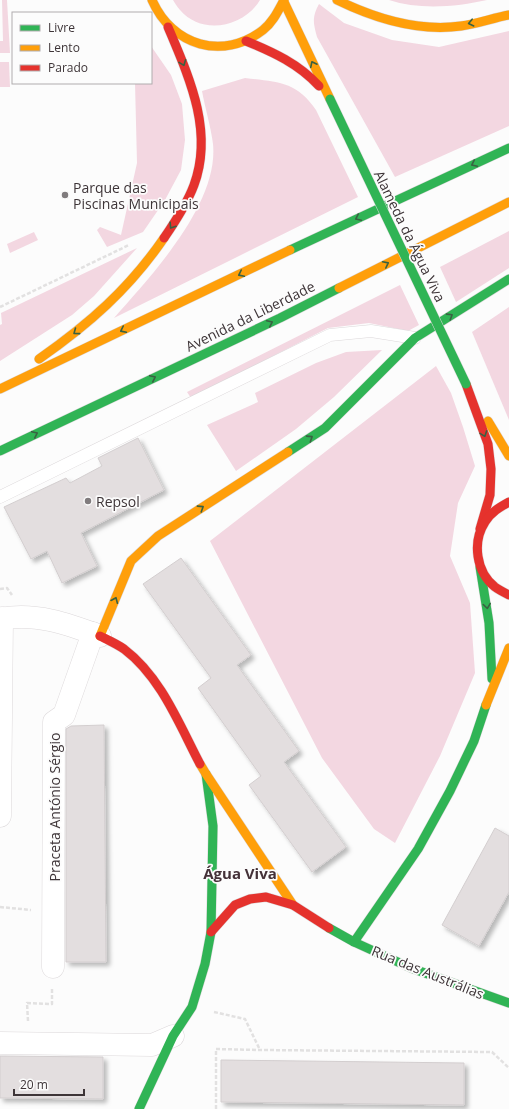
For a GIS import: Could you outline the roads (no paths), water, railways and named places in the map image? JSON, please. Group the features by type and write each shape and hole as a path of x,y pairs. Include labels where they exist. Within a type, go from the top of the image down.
{"main road":[{"path":"0,383 53,349 83,327 107,306 134,276 179,215 199,171 202,142 199,114 189,79 168,27 157,13 152,0"},
{"path":"337,0 372,16 392,22 437,28 462,26 509,14"},
{"path":"168,27 186,39 205,46 226,46 246,41 262,31 275,18 284,1"},
{"name":"Alameda da Água Viva","path":"284,1 466,384 509,456"},
{"name":"Alameda da Água Viva","path":"246,41 292,63 312,78 330,99"},
{"path":"0,389 286,252 509,148"},
{"name":"Avenida da Liberdade","path":"0,451 280,318 509,202"},
{"path":"293,905 206,774 163,694 145,669 124,649 96,635 131,561 158,536 325,428 415,338 509,279"},
{"name":"Alameda da Água Viva","path":"466,384 488,444 490,469 490,495 477,542 477,555 480,567"},
{"path":"480,529 488,516 500,505 509,502"},
{"path":"480,567 489,582 502,592 509,595"},
{"path":"480,567 490,622 492,688"},
{"path":"354,942 422,843 450,791 474,741 492,688 509,648"},
{"path":"139,1109 173,1036 192,1007 205,964 211,932 213,826 206,774"},
{"path":"211,932 235,905 250,899 266,897 293,905"},
{"name":"Rua das Austrálias","path":"293,905 325,926 354,942 411,968 507,998"}],"street":[{"path":"0,816 1,619 29,616 54,620 96,635"},
{"name":"Praceta António Sérgio","path":"53,967 54,722 64,715 96,635"},
{"path":"0,1043 152,1045 173,1036"}],"lane":[{"path":"0,497 330,335 371,331 415,338"}],"place":[{"name":"Parque das Piscinas Municipais","path":"65,195"},
{"name":"Repsol","path":"88,501"}],"district":[{"name":"Água Viva","path":"240,873"}]}
